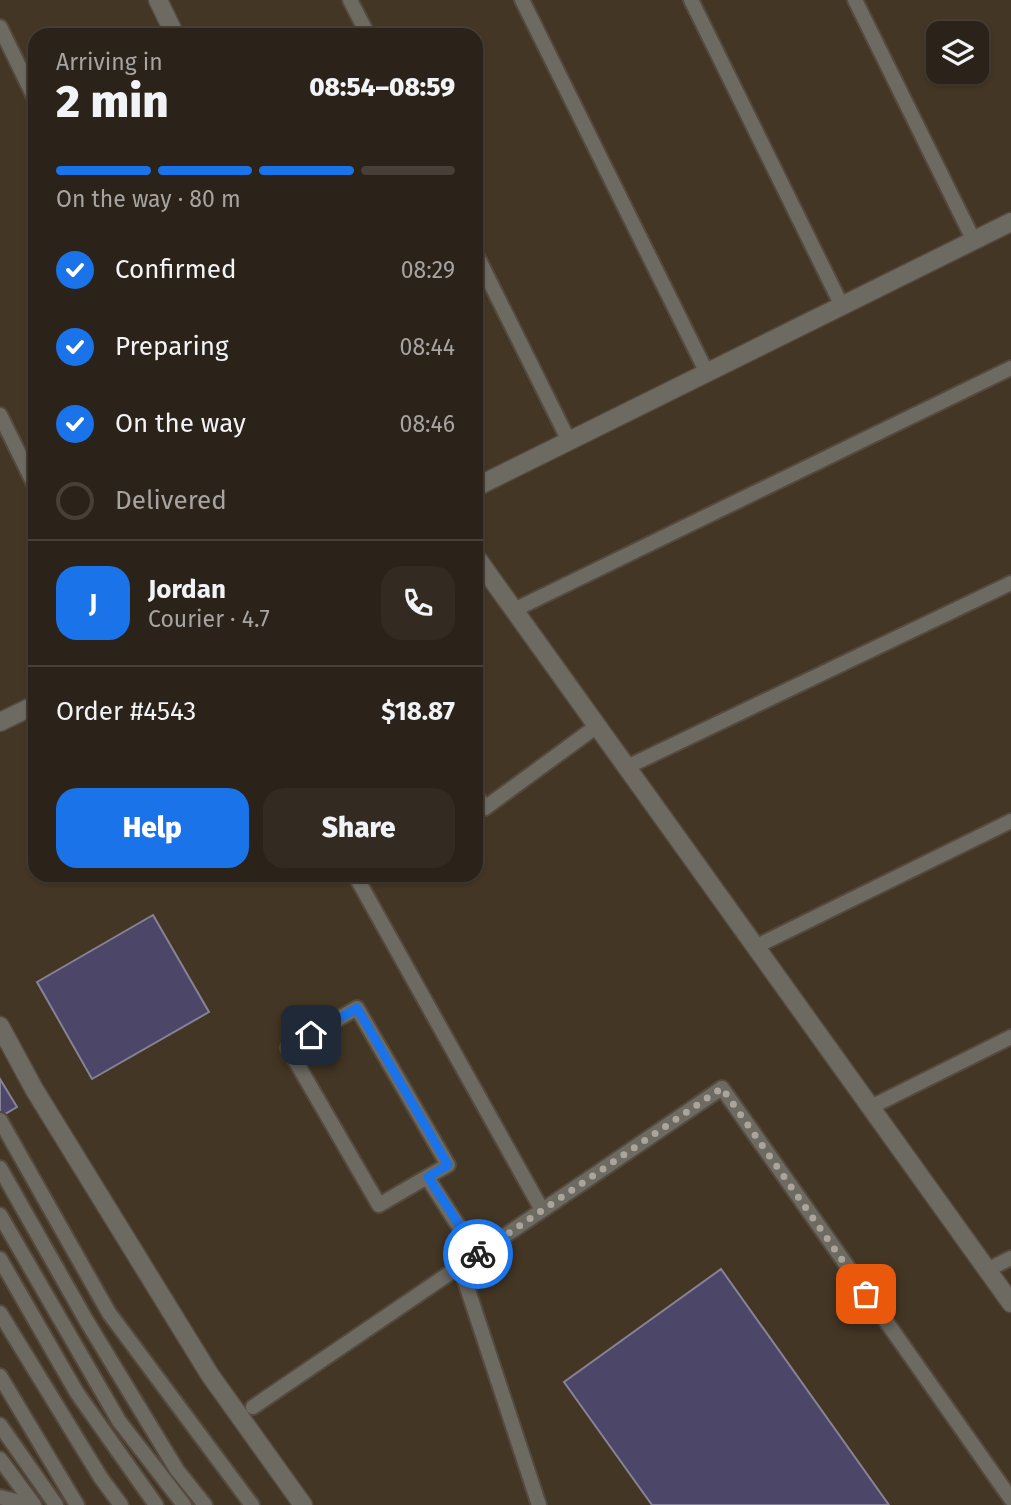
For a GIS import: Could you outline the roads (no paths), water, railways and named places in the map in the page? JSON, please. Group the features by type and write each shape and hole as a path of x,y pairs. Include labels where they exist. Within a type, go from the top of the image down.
{"street":[{"path":"158,0 172,28"},
{"path":"483,484 1011,222"},
{"path":"483,567 1011,1303"},
{"path":"0,722 28,708"},
{"path":"0,1026 34,1089 210,1375 303,1505"}],"lane":[{"path":"351,0 365,28"},
{"path":"522,0 707,373"},
{"path":"691,0 842,306"},
{"path":"855,0 974,241"},
{"path":"0,27 28,85"},
{"path":"483,268 569,441"},
{"path":"514,610 1011,368"},
{"path":"0,415 28,472"},
{"path":"627,767 1011,583"},
{"path":"483,805 485,808 597,726"},
{"path":"755,947 1011,821"},
{"path":"359,882 542,1210"},
{"path":"357,1008 448,1165 428,1177 379,1205 288,1048 357,1008"},
{"path":"871,1107 1011,1037"},
{"path":"253,1407 722,1088 1011,1499"},
{"path":"0,1120 109,1312 252,1505"},
{"path":"0,1168 86,1321 177,1470 205,1505"},
{"path":"428,1177 477,1255"},
{"path":"0,1215 120,1421 184,1505"},
{"path":"987,1270 1011,1258"},
{"path":"0,1259 76,1393 156,1505"},
{"path":"460,1266 539,1505"},
{"path":"0,1313 121,1505"},
{"path":"0,1376 77,1505"},
{"path":"0,1424 56,1505"},
{"path":"0,1459 33,1505"},
{"path":"0,1497 33,1505"}]}
